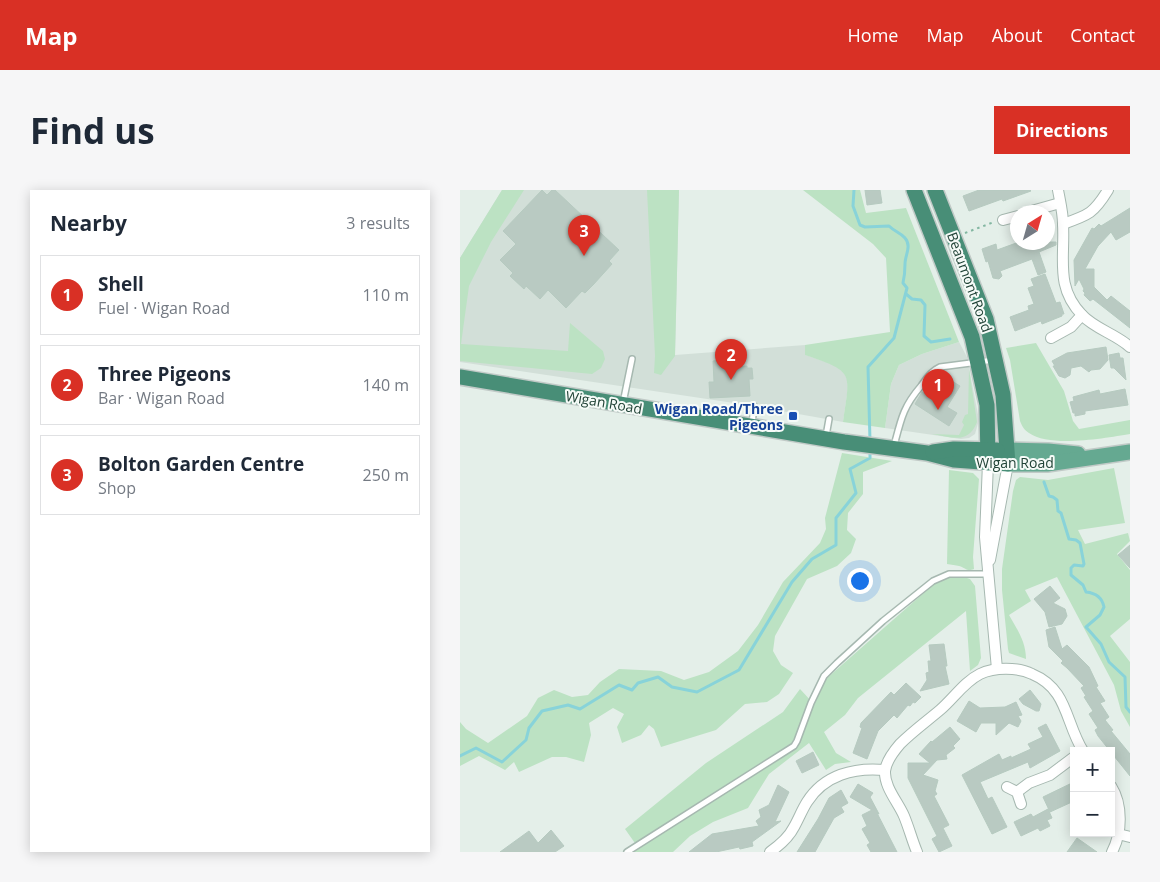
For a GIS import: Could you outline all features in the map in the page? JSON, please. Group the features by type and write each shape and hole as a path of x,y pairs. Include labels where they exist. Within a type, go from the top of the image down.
{"highway":[{"name":"Beaumont Road","path":"935,190 986,319 1003,395 1008,457"},
{"name":"Beaumont Road","path":"918,195 972,337 988,412 988,456"},
{"name":"Wigan Road","path":"460,377 844,442 927,453 954,460 988,456 1008,457"}],"main road":[{"name":"Wigan Road","path":"1008,457 1048,451 1103,456 1130,452"}],"street":[{"path":"1058,190 1064,224 1063,280 1069,296 1082,315 1130,347"},
{"path":"1064,224 1088,214 1112,191"},
{"path":"1053,205 1060,203"},
{"path":"1003,220 1010,218"},
{"path":"1051,338 1067,336 1082,315"},
{"path":"988,456 985,537 997,669"},
{"path":"988,574 1008,457"},
{"path":"916,851 904,815 887,784 885,770 900,744 942,708 964,685 981,673 997,669 1017,670 1032,673 1044,681 1056,691 1080,747"},
{"path":"1017,792 1029,783 1050,775 1070,760"},
{"path":"770,852 789,835 807,802 826,781 836,775 849,772 875,769 885,770"},
{"path":"1007,787 1017,792 1021,804"},
{"path":"1112,852 1120,821 1118,805 1113,792"},
{"path":"1118,834 1130,837"}],"lane":[{"path":"623,405 632,359"},
{"path":"894,449 902,413 909,400 933,371 940,367 995,360"},
{"path":"752,427 754,406"},
{"path":"826,439 829,419"},
{"path":"627,852 794,746 811,702 824,676 883,622 932,581 949,574 988,574"}],"path":[{"path":"954,237 1003,220"}],"shaded area":[{"path":"502,190 679,190 675,355 805,345 806,355 837,366 844,372 848,388 843,422 754,406 460,362 460,258"},
{"path":"959,342 967,357 979,420 975,434 969,438 961,439 885,428 891,384 899,365 922,354"}],"green space":[{"path":"502,190 524,190 491,242 469,286 461,344 568,351 570,323 603,351 605,359 601,368 592,374 460,361 460,258"},
{"path":"647,190 679,190 675,356 661,375 654,373 655,356"},
{"path":"803,190 860,190 866,213 906,208 959,342 922,354 899,365 891,384 885,428 843,422 847,393 845,376 841,370 805,355 805,345 890,332 886,258 873,244"},
{"path":"1036,343 1064,391 1073,421 1079,429 1130,420 1130,434 1064,441 1038,438 1026,431 1020,421 1010,360 1006,348"},
{"path":"969,369 977,422 969,434 964,437 953,438 932,434 959,435 964,425 962,422 965,415 968,414"},
{"path":"842,453 892,461 863,472 863,494 848,513 847,530 856,539 851,553 837,566 807,579 775,636 773,651 781,665 793,673 779,694 767,702 745,704 716,730 661,747 654,729 649,725 641,735 622,743 617,727 624,714 613,708 589,723 591,735 584,762 566,757 552,757 519,772 514,762 505,770 479,756 460,766 460,722 466,729 488,743 527,716 538,698 554,690 572,697 588,695 600,682 619,669 661,671 684,680 709,672 738,651 758,625 783,582 820,543 826,529 825,518"},
{"path":"1114,468 1125,523 1078,530 1085,544 1128,533 1130,541 1117,554 1130,570 1130,619 1110,636 1130,662 1130,727 1121,711 1114,685 1057,577 1025,590 1031,601 1009,615 1023,641 1026,659 1009,653 1002,590 1002,569 1016,480 1020,477 1048,480"},
{"path":"949,470 973,473 979,479 973,557 974,569 972,570 947,564"},
{"path":"964,577 970,579 975,586 981,658 978,665 970,671 966,611 858,698 845,715 824,732 836,753 851,762 835,764 826,770 809,743 769,774 748,808 713,822 690,836 673,852 627,852 637,846 625,829 706,763 783,712 800,689 813,703 827,678 935,583 948,578"}],"building":[{"path":"542,190 547,195 552,190 555,190 619,250 609,261 612,264 593,285 585,293 582,291 566,308 548,290 540,299 526,286 524,289 510,276 513,273 500,260 516,244 503,231"},
{"path":"865,190 880,190 882,203 867,205"},
{"path":"979,190 1031,191 969,211 963,196"},
{"path":"1130,208 1130,232 1116,240 1111,232 1098,246 1085,269 1094,269 1094,287 1107,300 1111,296 1130,311 1130,328 1093,299 1090,301 1084,295 1084,289 1079,279 1075,286 1074,260 1092,228 1094,229 1099,224 1101,226"},
{"path":"996,244 997,250 1010,245 1010,250 1044,250 1039,252 1046,272 1038,275 1032,259 1000,271 1002,276 999,279 993,278 982,249"},
{"path":"1045,274 1056,303 1060,302 1064,314 1042,324 1041,321 1015,331 1010,317 1029,310 1028,306 1034,304 1028,288 1034,286 1031,279"},
{"path":"1106,347 1108,360 1100,369 1089,372 1081,366 1071,368 1070,375 1065,378 1059,376 1053,366 1055,366 1052,361 1067,353"},
{"path":"1119,353 1120,358 1123,358 1126,380 1114,368 1111,368 1109,355"},
{"path":"722,360 722,365 752,368 753,379 749,379 750,396 710,398 709,382 714,382 713,361"},
{"path":"942,375 960,386 947,407 957,413 949,426 915,404 922,392 926,394 934,380 937,382"},
{"path":"1125,389 1128,405 1085,411 1085,414 1075,416 1075,413 1073,413 1070,402 1074,401 1073,397 1099,390 1100,394"},
{"path":"1130,545 1130,568 1118,555"},
{"path":"1050,586 1060,598 1053,603 1065,609 1067,616 1062,624 1049,627 1045,612 1034,599"},
{"path":"1055,627 1062,649 1067,645 1089,667 1098,686 1096,687 1105,701 1100,703 1109,717 1105,720 1113,730 1111,731 1130,754 1130,776 1115,757 1115,747 1107,747 1098,736 1095,730 1098,728 1089,714 1093,711 1084,697 1086,696 1081,688 1084,686 1061,663 1063,661 1049,647 1046,630"},
{"path":"944,644 947,666 945,666 949,684 920,691 927,680 926,673 929,672 928,661 931,661 929,645"},
{"path":"906,683 921,697 915,703 913,702 910,706 908,705 897,718 894,715 878,731 867,759 853,753 862,728 860,727 861,723 891,692 894,695"},
{"path":"1030,690 1041,704 1039,711 1023,704 1019,699"},
{"path":"969,701 980,708 1005,707 1016,702 1022,715 1018,716 1021,721 1018,727 1009,723 996,735 996,723 981,723 976,732 957,721"},
{"path":"1046,724 1060,751 1030,768 1028,762 980,782 988,799 992,797 1007,827 992,834 962,775 999,754 1002,760 1031,749 1028,744 1043,737 1038,728"},
{"path":"950,727 960,739 953,746 955,748 946,755 947,759 937,760 923,775 938,780 935,791 937,794 934,796 949,825 943,828 952,846 939,852 932,839 937,836 908,778 908,763 930,763 919,754 931,741"},
{"path":"813,752 819,765 802,773 796,761"},
{"path":"858,784 873,793 870,797 897,852 871,852 867,845 870,843 862,829 867,826 862,815 872,810 850,797"},
{"path":"1070,784 1070,803 1050,812 1043,797"},
{"path":"778,785 789,792 775,822 781,821 752,842 753,846 716,852 689,852 712,834 759,826 756,821 761,817 759,810 769,805"},
{"path":"841,790 848,803 841,807 844,812 834,818 815,852 797,852 829,798"},
{"path":"1048,809 1052,818 1047,820 1050,826 1040,831 1038,828 1021,836 1014,822 1031,814 1033,817"},
{"path":"551,830 564,846 555,852 500,852 529,831 538,843"},
{"path":"1077,838 1097,852 1067,852"}],"waterway":[{"path":"854,190 853,206 860,225 865,227 889,226 903,236 908,244 903,283 907,288 894,338 868,367 870,441"},
{"path":"906,294 912,299 921,300 925,305 924,336 931,342 950,339"},
{"path":"460,756 476,748 502,762 526,740 529,728 542,711 568,705 580,709 619,685 632,690 638,683 658,677 672,687 697,692 739,670 792,582 812,559 836,545 836,518 856,493 850,469 870,458 870,450"},
{"path":"1044,482 1049,496 1057,500 1058,511 1061,513 1069,539 1080,543 1084,564 1083,566 1074,565 1071,568 1071,575 1083,585 1086,592 1093,593 1102,601 1104,607 1100,615 1086,627 1101,644 1109,662 1125,677 1126,707 1130,712"}],"place":[{"name":"Bolton Garden Centre","path":"584,256"},
{"name":"Three Pigeons","path":"731,380"},
{"name":"Shell","path":"938,410"},
{"name":"Wigan Road/Three Pigeons","path":"793,416"}]}
